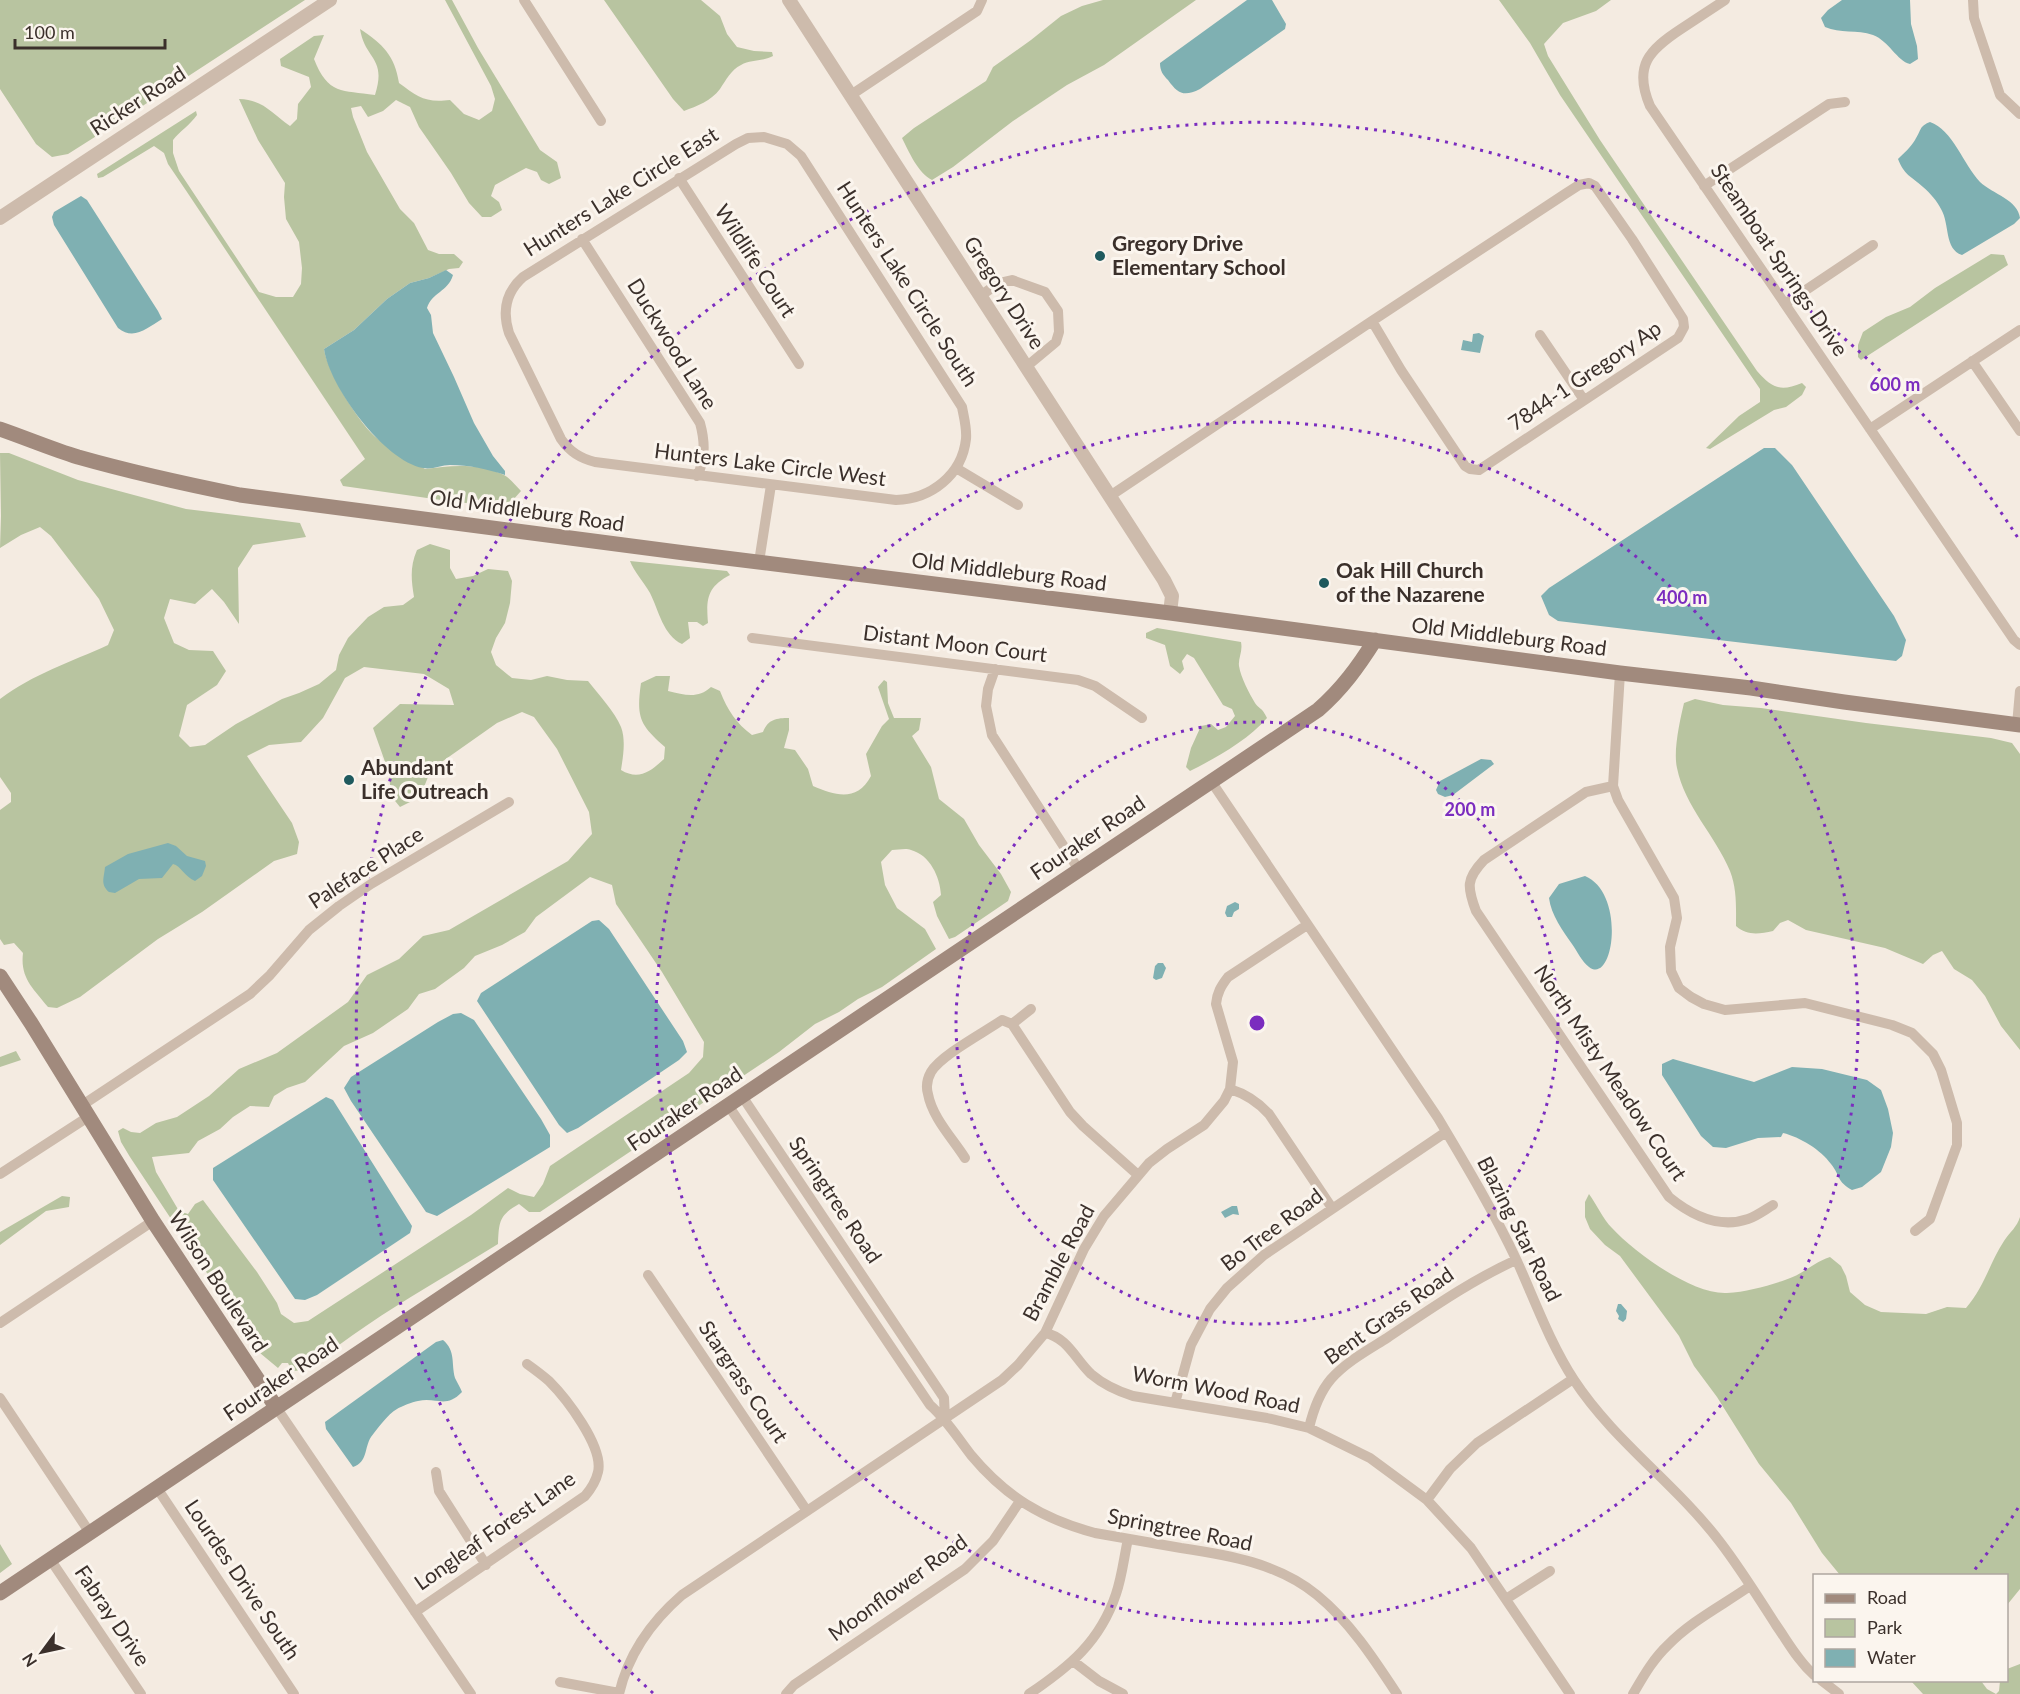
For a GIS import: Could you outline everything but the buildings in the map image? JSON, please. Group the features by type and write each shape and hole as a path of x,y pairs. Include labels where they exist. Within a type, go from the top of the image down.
{"main road":[{"name":"Old Middleburg Road","path":"0,429 113,467 240,495 1751,688 2018,725"},
{"name":"Fouraker Road","path":"0,1593 1318,710 1337,693 1356,670 1375,640"},
{"name":"Wilson Boulevard","path":"0,976 153,1221 276,1407"}],"street":[{"name":"Ricker Road","path":"0,218 330,0"},
{"path":"524,0 601,121"},
{"name":"Gregory Drive","path":"789,0 1164,580 1172,596 1170,613"},
{"path":"850,95 976,11 982,0"},
{"name":"Steamboat Springs Drive","path":"1725,0 1658,44 1644,66 1644,93 1650,106 1704,186 2014,640 2020,645"},
{"path":"1973,0 1974,18 2000,95 2020,114"},
{"path":"1704,186 1829,104 1845,102"},
{"name":"Hunters Lake Circle East","path":"572,452 561,439 505,321 507,297 516,283 582,239 736,144 748,138 774,139"},
{"name":"Hunters Lake Circle South","path":"774,139 787,144 801,156 958,400 966,426 966,440 956,468"},
{"name":"Wildlife Court","path":"679,178 799,364"},
{"name":"7844-1 Gregory Ap","path":"1110,496 1372,321 1579,185 1589,183 1595,186 1683,319 1684,327 1678,338 1479,470 1465,466 1401,370 1372,321"},
{"name":"Duckwood Lane","path":"582,239 700,423 704,451 697,476"},
{"path":"1785,304 1873,245"},
{"path":"980,296 999,283 1012,280 1045,292 1058,311 1059,332 1056,342 1026,367"},
{"path":"1870,429 2020,330"},
{"path":"1540,335 1584,400"},
{"path":"1972,361 2020,431"},
{"name":"Hunters Lake Circle West","path":"572,452 596,462 896,500 918,498 935,490 956,468"},
{"path":"956,468 1018,505"},
{"path":"759,562 771,485"},
{"name":"Distant Moon Court","path":"752,638 1086,682 1107,693 1142,718"},
{"path":"995,669 988,689 986,706 992,735 1078,870"},
{"path":"1620,673 1613,786 1618,800 1674,898 1677,918 1669,959 1671,971 1679,988 1704,1004 1725,1010 1805,1003 1892,1025 1912,1034 1933,1054 1941,1070 1957,1123 1957,1145 1930,1219 1915,1230"},
{"path":"2018,725 2020,691"},
{"name":"Blazing Star Road","path":"1211,782 1446,1132 1484,1197 1573,1379 1620,1437 1698,1516 1720,1542 1794,1652 1813,1673"},
{"name":"North Misty Meadow Court","path":"1613,786 1586,792 1484,860 1474,871 1469,883 1470,895 1476,911 1669,1197 1686,1211 1718,1222 1749,1219 1773,1205"},
{"name":"Paleface Place","path":"0,1174 250,994 270,975 309,930 339,906 471,823 509,802"},
{"name":"Bramble Road","path":"619,1694 623,1678 635,1651 668,1607 692,1588 1002,1380 1018,1365 1045,1333 1084,1250 1104,1216 1138,1175 1167,1149 1210,1119 1224,1101 1230,1089 1233,1062 1216,1004 1221,985 1228,977 1307,925"},
{"path":"1012,1024 1031,1009"},
{"path":"965,1158 936,1114 928,1095 928,1078 941,1061 1002,1020 1012,1024 1070,1112 1138,1175"},
{"path":"1230,1089 1243,1094 1269,1114 1332,1208"},
{"name":"Springtree Road","path":"742,1096 944,1398 945,1418"},
{"name":"Springtree Road","path":"728,1106 930,1405 945,1418 986,1472 1006,1491 1035,1511 1068,1525 1095,1533 1242,1558 1301,1584 1316,1594 1353,1632 1368,1650 1397,1694"},
{"name":"Bo Tree Road","path":"1175,1403 1191,1345 1210,1309 1227,1288 1264,1255 1446,1132"},
{"path":"0,1323 153,1221"},
{"name":"Bent Grass Road","path":"1309,1428 1316,1405 1326,1385 1346,1366 1462,1288 1516,1260"},
{"name":"Stargrass Court","path":"648,1275 807,1511"},
{"name":"Worm Wood Road","path":"1045,1333 1054,1336 1069,1348 1092,1375 1107,1386 1133,1396 1267,1418 1309,1428 1370,1458 1427,1500 1472,1548 1570,1694"},
{"name":"Longleaf Forest Lane","path":"415,1612 585,1496 593,1486 599,1471 597,1452 573,1412 550,1382 527,1364"},
{"path":"1427,1500 1450,1469 1477,1443 1573,1379"},
{"path":"0,1398 90,1533"},
{"name":"Wilson Boulevard","path":"276,1407 471,1694"},
{"path":"436,1472 438,1491 486,1565"},
{"name":"Lourdes Drive South","path":"157,1488 294,1694"},
{"name":"Moonflower Road","path":"786,1694 794,1685 965,1569 993,1541 1020,1501"},
{"path":"1029,1694 1073,1661 1098,1631 1107,1616 1119,1584 1128,1539"},
{"name":"Fabray Drive","path":"50,1559 141,1694"},
{"path":"1506,1599 1550,1571"},
{"path":"1633,1694 1650,1666 1666,1646 1679,1634 1750,1586"},
{"path":"1073,1661 1099,1681 1123,1694"},
{"path":"560,1682 619,1694"},
{"path":"1824,1682 1839,1694"}],"green space":[{"path":"0,0 305,0 68,154 52,157 36,144 0,89"},
{"path":"445,0 452,0 478,48 540,150 557,162 561,178 549,184 541,180 537,172 526,168 495,185 491,196 499,202 502,210 491,217 482,217 469,203 419,127 410,107 396,100 383,111 368,117 361,106 351,108 367,152 400,209 414,223 428,250 439,254 454,254 463,262 459,268 449,269 410,283 387,299 354,330 324,349 331,371 345,397 362,423 378,439 425,469 465,466 485,468 504,475 521,491 513,500 500,506 343,486 340,480 365,459 168,164 164,153 154,146 103,177 98,178 97,174 196,111 197,115 194,119 173,140 173,153 179,171 259,292 276,297 293,297 301,284 302,268 299,242 286,219 285,183 258,140 239,99 255,102 267,108 290,126 297,119 298,104 311,87 309,77 281,66 280,59 314,36 324,35 314,59 325,79 337,89 375,95 378,83 377,66 366,47 360,29 387,51 399,83 428,100 450,100 464,114 479,120 492,111 495,99 491,86"},
{"path":"604,0 701,0 720,16 727,34 737,47 772,52 773,56 737,67 712,97 684,111 673,99"},
{"path":"1103,0 1196,0 1104,65 1067,85 1013,121 953,167 932,180 922,172 914,162 902,138 986,81 993,67 1061,16 1082,6"},
{"path":"1499,0 1611,0 1596,11 1563,23 1544,44 1548,56 1600,140 1757,371 1777,387 1802,383 1806,387 1802,395 1786,407 1774,410 1710,449 1706,448 1739,416 1760,402 1760,389 1560,95 1530,43"},
{"path":"1991,254 2004,255 2008,265 1861,360 1858,357 1858,345 1863,332 1886,317 1910,307 1935,288"},
{"path":"0,453 9,453 78,480 186,509 300,523 306,537 253,545 238,568 239,624 212,589 195,604 170,599 164,618 174,643 189,650 213,651 226,671 217,685 187,705 179,736 190,747 205,745 236,724 282,699 319,684 336,670 339,655 348,638 368,617 384,607 403,605 414,597 413,562 417,550 430,544 450,550 450,568 456,579 473,576 488,569 508,571 512,581 510,603 505,623 491,652 496,665 512,678 531,680 547,676 588,681 611,709 621,727 624,743 621,770 633,775 644,773 664,759 665,747 650,733 642,720 639,705 641,683 656,676 670,676 668,691 696,695 711,687 720,691 733,716 752,735 763,732 767,724 773,720 789,718 789,730 784,748 795,750 808,769 813,786 838,794 853,793 859,790 871,776 866,754 882,726 889,719 878,687 884,680 887,682 888,703 894,718 921,718 919,730 912,736 931,767 939,799 964,819 1011,892 1008,901 949,939 937,916 933,902 941,895 939,881 933,868 918,853 907,849 892,850 881,862 885,885 897,908 925,929 936,949 882,987 815,1024 779,1052 540,1212 529,1212 519,1204 512,1208 501,1220 498,1244 377,1318 311,1366 292,1371 288,1363 282,1363 278,1368 260,1353 130,1157 121,1142 118,1131 123,1128 140,1133 156,1123 177,1117 209,1096 239,1069 277,1053 348,1002 367,975 399,959 423,936 449,930 568,861 592,834 589,812 557,749 534,717 522,712 497,723 443,761 428,777 420,797 400,807 391,796 389,773 373,728 400,704 454,705 449,689 424,674 364,667 345,678 323,718 301,742 269,745 247,756 292,823 299,842 297,854 274,861 202,912 158,939 80,997 57,1008 48,1007 26,976 23,953 14,943 4,945 0,939 0,810 11,802 11,793 0,777 0,699 39,675 108,645 114,630 99,599 51,536 40,527 0,548","holes":["590,877 612,885 616,904 662,972 704,1042 703,1057 689,1073 550,1166 543,1184 534,1197 508,1188 471,1215 308,1321 294,1323 281,1314 277,1303 257,1272 203,1200 195,1204 188,1214 179,1211 156,1172 152,1157 189,1153 198,1141 220,1129 250,1106 269,1107 274,1096 287,1088 305,1082 344,1046 373,1033 408,1009 419,994 435,989 464,968 475,956 525,932 536,917"]},
{"path":"630,561 727,571 730,575 712,589 707,607 708,623 703,626 697,622 688,622 690,638 682,644 666,629 650,593"},
{"path":"1157,628 1241,642 1239,666 1242,675 1255,703 1267,718 1241,741 1190,771 1186,767 1191,748 1201,726 1211,724 1218,730 1226,727 1235,716 1232,709 1223,705 1194,658 1187,654 1182,661 1184,669 1180,674 1170,666 1165,645 1146,638 1146,633"},
{"path":"1695,699 1723,705 1991,738 2012,743 2020,754 2020,1050 2001,1026 1985,996 1972,980 1954,969 1942,951 1923,964 1885,948 1806,930 1788,920 1780,923 1773,931 1763,933 1749,933 1736,926 1735,891 1730,871 1717,845 1693,808 1677,768 1676,744 1684,703"},
{"path":"16,1051 21,1060 0,1067 0,1057"},
{"path":"1589,1194 1609,1224 1622,1238 1665,1271 1713,1292 1742,1291 1792,1278 1830,1257 1841,1266 1850,1292 1865,1305 1881,1312 1926,1314 1947,1307 1966,1308 2020,1217 2020,1589 2008,1604 2008,1574 1839,1574 1822,1553 1791,1503 1759,1464 1717,1397 1694,1366 1679,1336 1620,1256 1605,1245 1590,1229 1585,1217 1585,1202"},
{"path":"62,1196 70,1197 69,1207 46,1211 0,1245 0,1232"},
{"path":"0,1544 12,1564 0,1573"},
{"path":"2020,1664 2020,1694 1996,1694 1999,1691 2000,1682 2008,1682 2008,1669"},
{"path":"1912,1682 1982,1682 1987,1689 1996,1694 1923,1694"}],"water":[{"path":"1247,0 1272,0 1286,24 1285,29 1200,89 1190,93 1178,91 1163,75 1160,63"},
{"path":"1842,0 1910,0 1911,24 1918,59 1910,64 1905,62 1873,35 1825,27 1821,18"},
{"path":"1930,122 1945,132 1980,182 2015,206 2020,218 2014,224 1962,255 1952,247 1944,215 1933,197 1905,172 1898,159 1912,145 1922,127"},
{"path":"81,196 87,200 162,319 140,332 124,332 118,328 54,225 52,217 54,212"},
{"path":"446,270 453,275 451,281 432,298 427,308 431,315 433,333 474,423 493,456 505,471 505,475 485,469 450,465 423,468 392,452 361,420 347,401 328,364 324,349 354,330 387,299 410,283"},
{"path":"1479,333 1484,336 1480,353 1461,350 1463,340 1472,342 1473,334"},
{"path":"1764,448 1775,448 1792,465 1894,616 1906,640 1902,656 1896,661 1558,621 1549,615 1541,596 1549,588"},
{"path":"1481,759 1491,760 1494,764 1453,795 1445,797 1438,794 1436,790 1440,781"},
{"path":"168,843 176,846 187,856 205,861 206,866 202,876 195,881 173,864 162,878 139,879 115,893 106,889 103,881 105,867 128,854"},
{"path":"1585,876 1598,886 1606,900 1611,917 1610,951 1605,963 1598,969 1589,967 1582,959 1558,923 1549,898 1559,884"},
{"path":"1235,902 1239,904 1239,909 1232,917 1227,917 1225,913 1227,906"},
{"path":"599,920 609,929 683,1041 687,1052 679,1060 578,1128 567,1133 559,1125 477,1001 481,993 592,921"},
{"path":"1163,963 1166,968 1162,978 1156,980 1153,978 1155,966"},
{"path":"461,1013 474,1020 541,1119 550,1135 550,1147 437,1216 426,1212 344,1088 351,1077 438,1022 453,1014"},
{"path":"1673,1059 1754,1082 1792,1067 1822,1069 1867,1080 1881,1090 1893,1133 1891,1147 1881,1172 1862,1187 1852,1190 1841,1181 1827,1159 1816,1149 1783,1133 1781,1137 1758,1138 1726,1148 1713,1147 1701,1136 1662,1075 1662,1064"},
{"path":"326,1097 333,1100 412,1226 410,1233 317,1295 305,1300 295,1299 213,1180 213,1168"},
{"path":"1237,1206 1239,1215 1233,1214 1225,1218 1221,1212"},
{"path":"1618,1304 1621,1304 1627,1311 1623,1322 1618,1319 1616,1311"},
{"path":"443,1340 450,1348 455,1378 462,1392 451,1400 418,1401 394,1411 371,1437 361,1462 353,1467 326,1429 325,1422 436,1342"}],"place":[{"name":"Gregory Drive Elementary School","path":"1100,256"},
{"name":"Oak Hill Church of the Nazarene","path":"1324,583"},
{"name":"Abundant Life Outreach","path":"349,780"}]}
